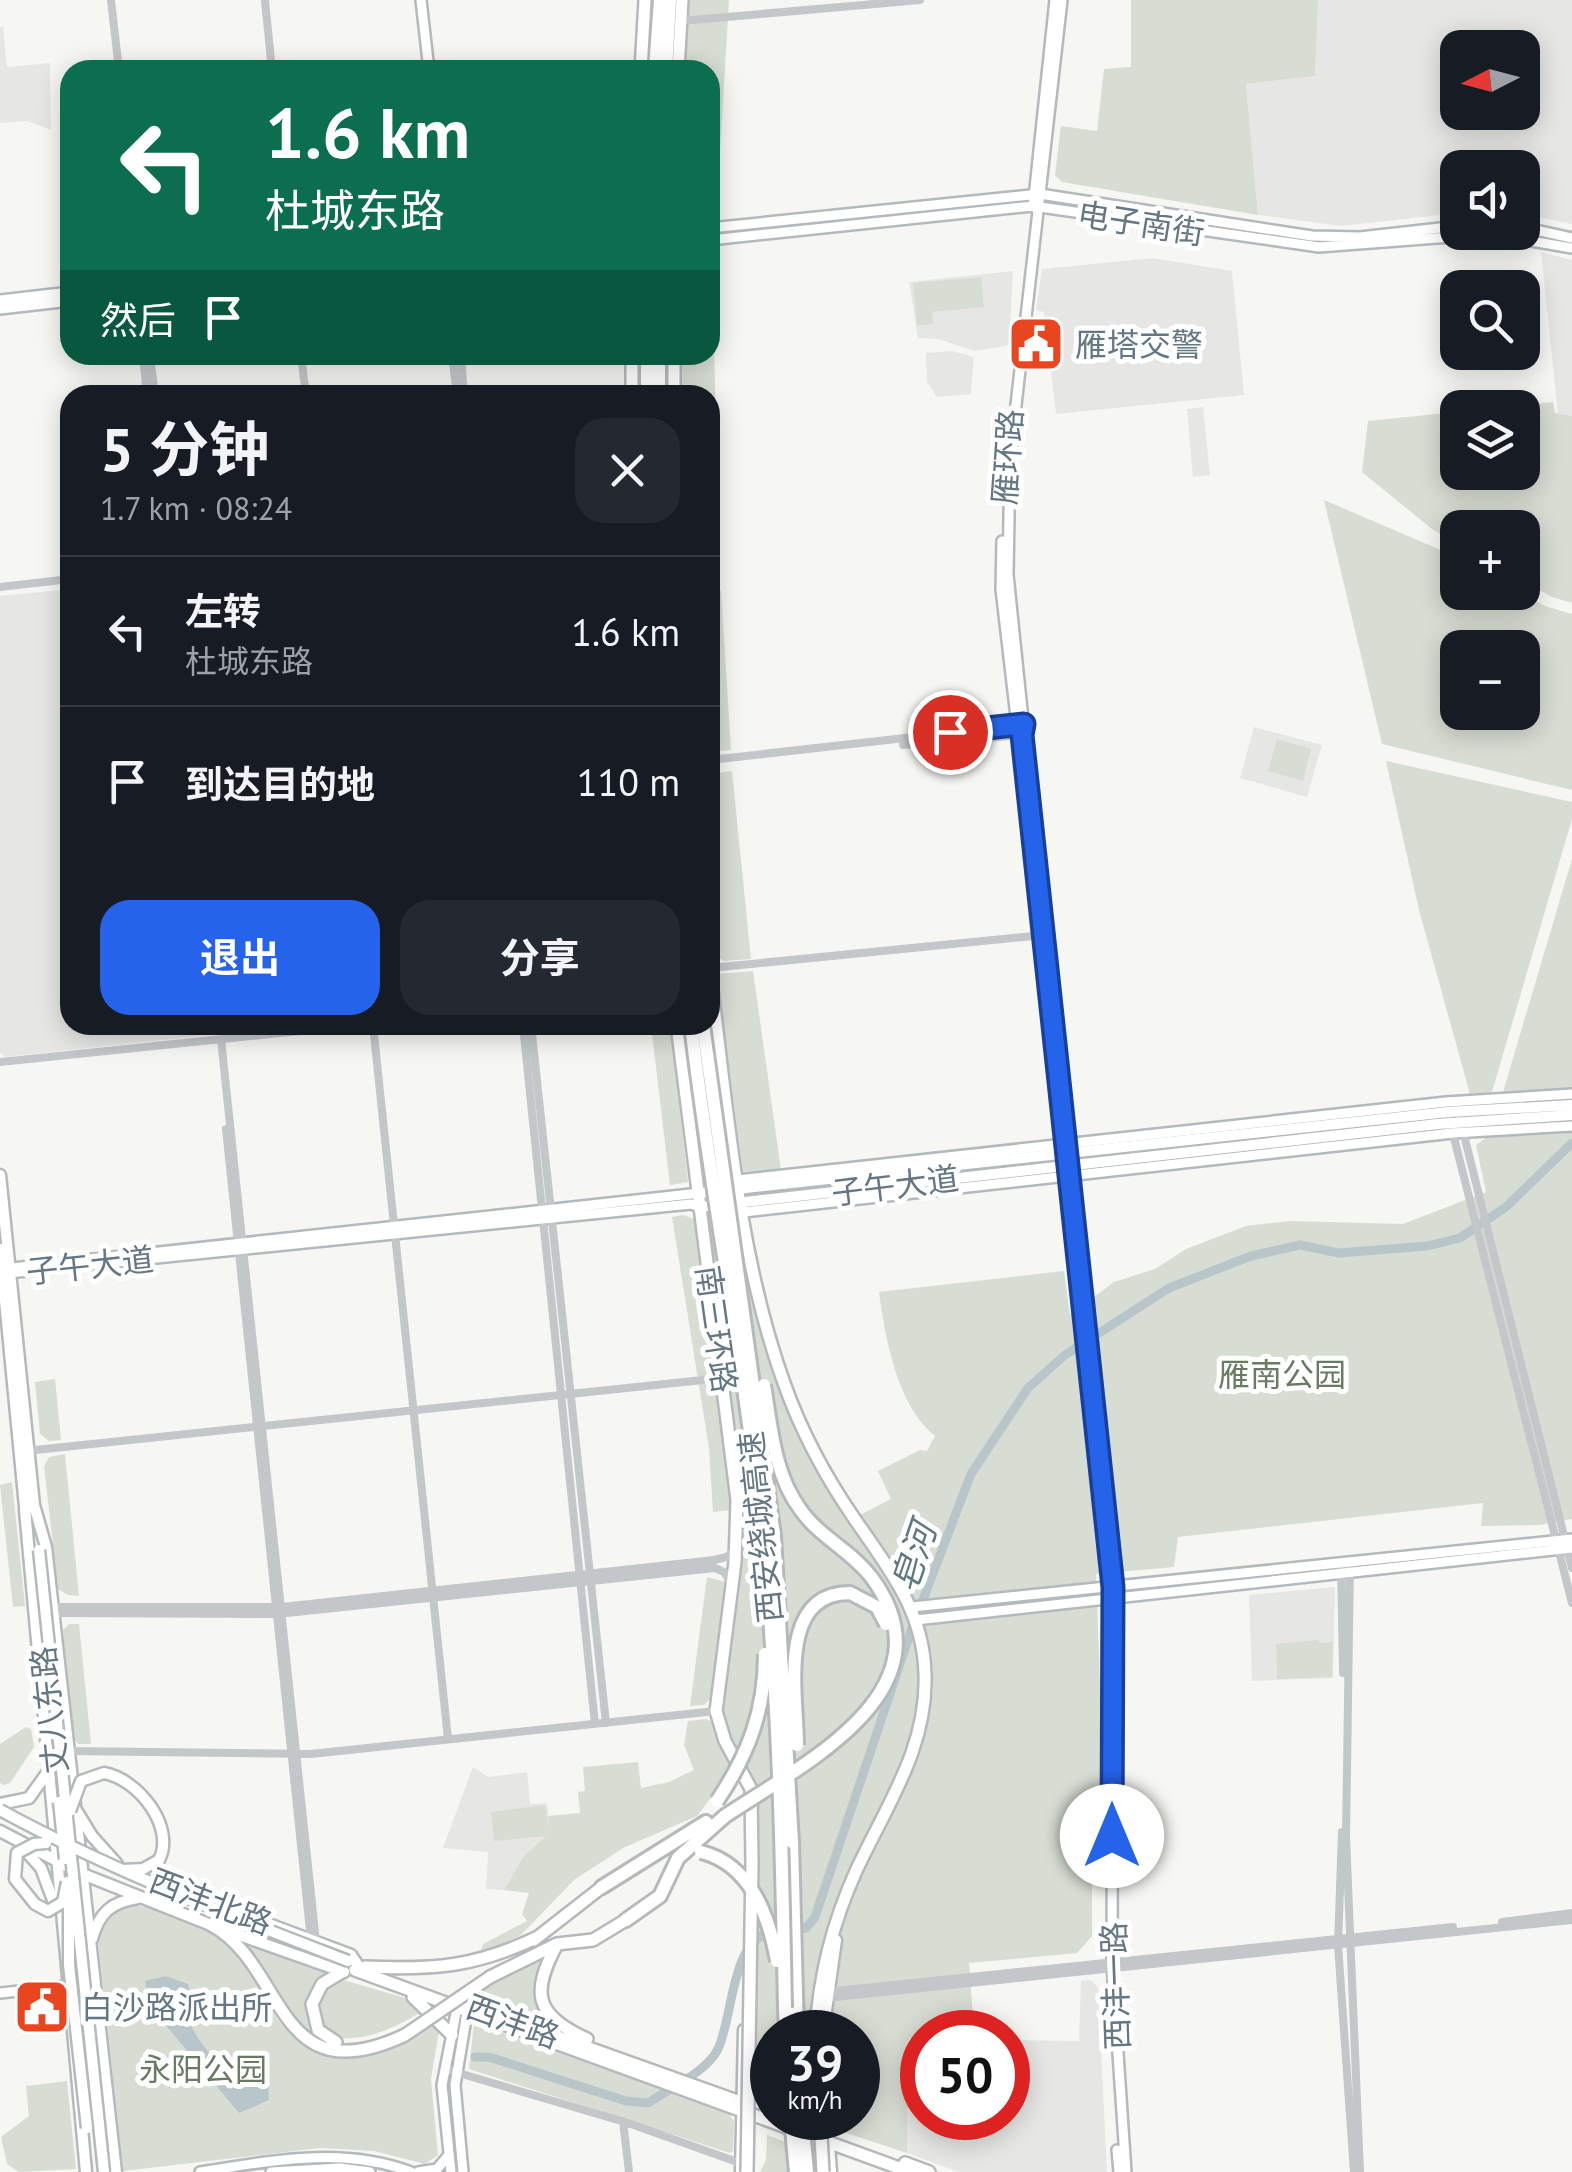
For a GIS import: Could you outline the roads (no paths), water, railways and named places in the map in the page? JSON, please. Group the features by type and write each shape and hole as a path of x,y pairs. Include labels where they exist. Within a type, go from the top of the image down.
{"highway":[{"path":"642,60 645,0"},
{"path":"656,60 660,0"},
{"path":"667,60 670,0"},
{"path":"679,60 682,0"},
{"name":"南三环路","path":"677,1035 734,1458 736,1548 716,1711 725,1741 751,1789 743,2169"},
{"name":"西安绕城高速","path":"692,1035 741,1361 764,1552 779,1766 785,2008"},
{"name":"西安绕城高速","path":"705,1035 774,1536 792,1842 796,2010"},
{"name":"南三环路","path":"719,1035 739,1184 766,1326 797,1415 831,1482 911,1607 920,1636 926,1695 915,1749 844,1902 826,1954 824,1995"},
{"path":"210,1926 228,1934 244,1950 283,2016 304,2036 334,2048 357,2050 403,2032 487,1976 648,1854 684,1836 865,1717 886,1684 894,1642 890,1614 872,1578 800,1510 782,1475 740,1275"},
{"path":"722,1809 748,1750 760,1704 764,1674 764,1552"},
{"path":"487,1976 557,1944 593,1940 626,1920 660,1896 678,1858 722,1809 772,1777 787,1766 803,1756 845,1726 875,1693 886,1662 887,1626 877,1607 858,1594 839,1593 818,1600 799,1629 796,1649 797,1743 796,1763 792,1842"},
{"path":"678,1858 700,1852 715,1856 738,1873 764,1910 774,1941 785,2008"},
{"path":"403,2032 360,2044 333,2042 324,2037 314,2022 312,2004 322,1984 352,1967 418,1970 464,1965 499,1955 538,1937"},
{"path":"557,1944 539,1985 553,2020 666,2080"},
{"name":"西沣路","path":"352,1967 462,2010 666,2080 692,2084 750,2108"},
{"name":"西沣路","path":"352,1967 750,2109"},
{"path":"402,1988 432,2012 452,2035"},
{"path":"822,2010 824,1995"},
{"path":"793,2140 796,2172"},
{"path":"804,2140 807,2172"},
{"path":"826,2140 827,2172"},
{"name":"西沣路","path":"844,2140 910,2172"},
{"name":"西沣路","path":"849,2140 930,2172"}],"main road":[{"path":"419,0 425,60"},
{"name":"雁环路","path":"1021,730 1007,652 1001,564 1005,458 1058,0"},
{"name":"电子南街","path":"720,227 1036,200 1312,236 1360,236 1440,228"},
{"name":"电子南街","path":"720,239 1036,200 1320,248 1490,234 1572,248"},
{"path":"1540,232 1572,238"},
{"path":"0,300 60,293"},
{"path":"0,309 60,303"},
{"name":"西沣一路","path":"1021,730 1110,1592 1109,1966 1122,2172"},
{"path":"1065,1159 1454,1117 1572,1094"},
{"path":"1065,1159 1382,1141 1454,1117 1571,1115"},
{"name":"子午大道","path":"700,1200 739,1184 1065,1159 1454,1117 1571,1115"},
{"path":"1361,1127 1382,1141"},
{"name":"子午大道","path":"6,1270 547,1213 700,1200 743,1207 1065,1159"},
{"name":"丈八东路","path":"0,1175 30,1508 69,1829 72,1897 101,2172"},
{"name":"丈八东路","path":"0,1249 6,1270"},
{"path":"30,1508 50,1839 56,1861 86,2172"},
{"name":"丈八东路","path":"30,1508 46,1547 115,2157"},
{"path":"911,1607 1110,1592 1564,1545"},
{"name":"丈八东路","path":"36,1551 67,1882 72,1897"},
{"path":"911,1607 1110,1592"},
{"path":"0,1809 29,1798 48,1772"},
{"path":"69,1829 70,1806 81,1782 104,1773 126,1783 159,1818 166,1838 159,1860 151,1866 117,1867"},
{"path":"72,1802 117,1867"},
{"path":"0,1809 156,1894 352,1967"},
{"path":"0,1809 117,1867 352,1967"},
{"name":"西沣北路","path":"0,1831 80,1873 210,1926 352,1967 350,1955 117,1867 77,1846 50,1839"},
{"path":"13,1838 41,1868 62,1930"},
{"path":"50,1839 17,1853 15,1878 35,1904 48,1911 63,1902 67,1882"},
{"name":"南三环路","path":"743,2169 746,1932 752,1864"},
{"path":"72,1897 69,1965 87,2128 84,2156"},
{"path":"72,1897 88,1962 108,2139 116,2172"},
{"path":"90,1945 96,1925 108,1908 142,1898"},
{"path":"0,1990 65,1983"},
{"path":"450,2163 442,2085 452,2035 462,2010"},
{"path":"200,2172 326,2156 388,2163 415,2172 450,2163 462,2166 454,2084 462,2010"},
{"path":"826,2140 827,2172"},
{"path":"460,2141 471,2172"},
{"path":"270,2172 340,2168 370,2172"}],"street":[{"path":"109,0 115,60"},
{"path":"264,0 271,60"},
{"path":"681,21 920,0"},
{"path":"0,587 60,581"},
{"path":"720,761 1021,730"},
{"path":"720,970 1042,936"},
{"path":"0,1062 258,1035"},
{"path":"375,1035 448,1739"},
{"path":"528,1035 595,1724"},
{"path":"219,1039 313,1941"},
{"path":"1454,1117 1480,1244 1572,1568"},
{"path":"1454,1117 1482,1209 1564,1545 1572,1604"},
{"path":"35,1450 723,1378"},
{"path":"566,1395 606,1722"},
{"path":"591,1578 718,1560 736,1548"},
{"path":"53,1610 280,1610 717,1568 729,1578 732,1587"},
{"path":"1345,1568 1343,1941 1357,2172"},
{"path":"46,1752 294,1755 716,1711"},
{"path":"824,1995 1572,1916"},
{"path":"445,2069 625,2122 743,2169"},
{"path":"625,2122 632,2172"}],"waterway":[{"name":"皂河","path":"792,1930 806,1928 815,1917 911,1631 971,1474 1028,1388 1065,1355 1169,1288 1251,1256 1300,1245 1339,1253 1427,1246 1460,1238 1506,1207 1572,1143"},
{"name":"皂河","path":"475,2057 489,2057 626,2101 648,2103 696,2073 713,2057 748,1948 759,1937 772,1932"}],"place":[{"name":"雁塔交警","path":"1036,344"},
{"name":"白沙路派出所","path":"42,2007"}],"park label":[{"name":"雁南公园","path":"1282,1374"},
{"name":"永阳公园","path":"203,2069"}]}
